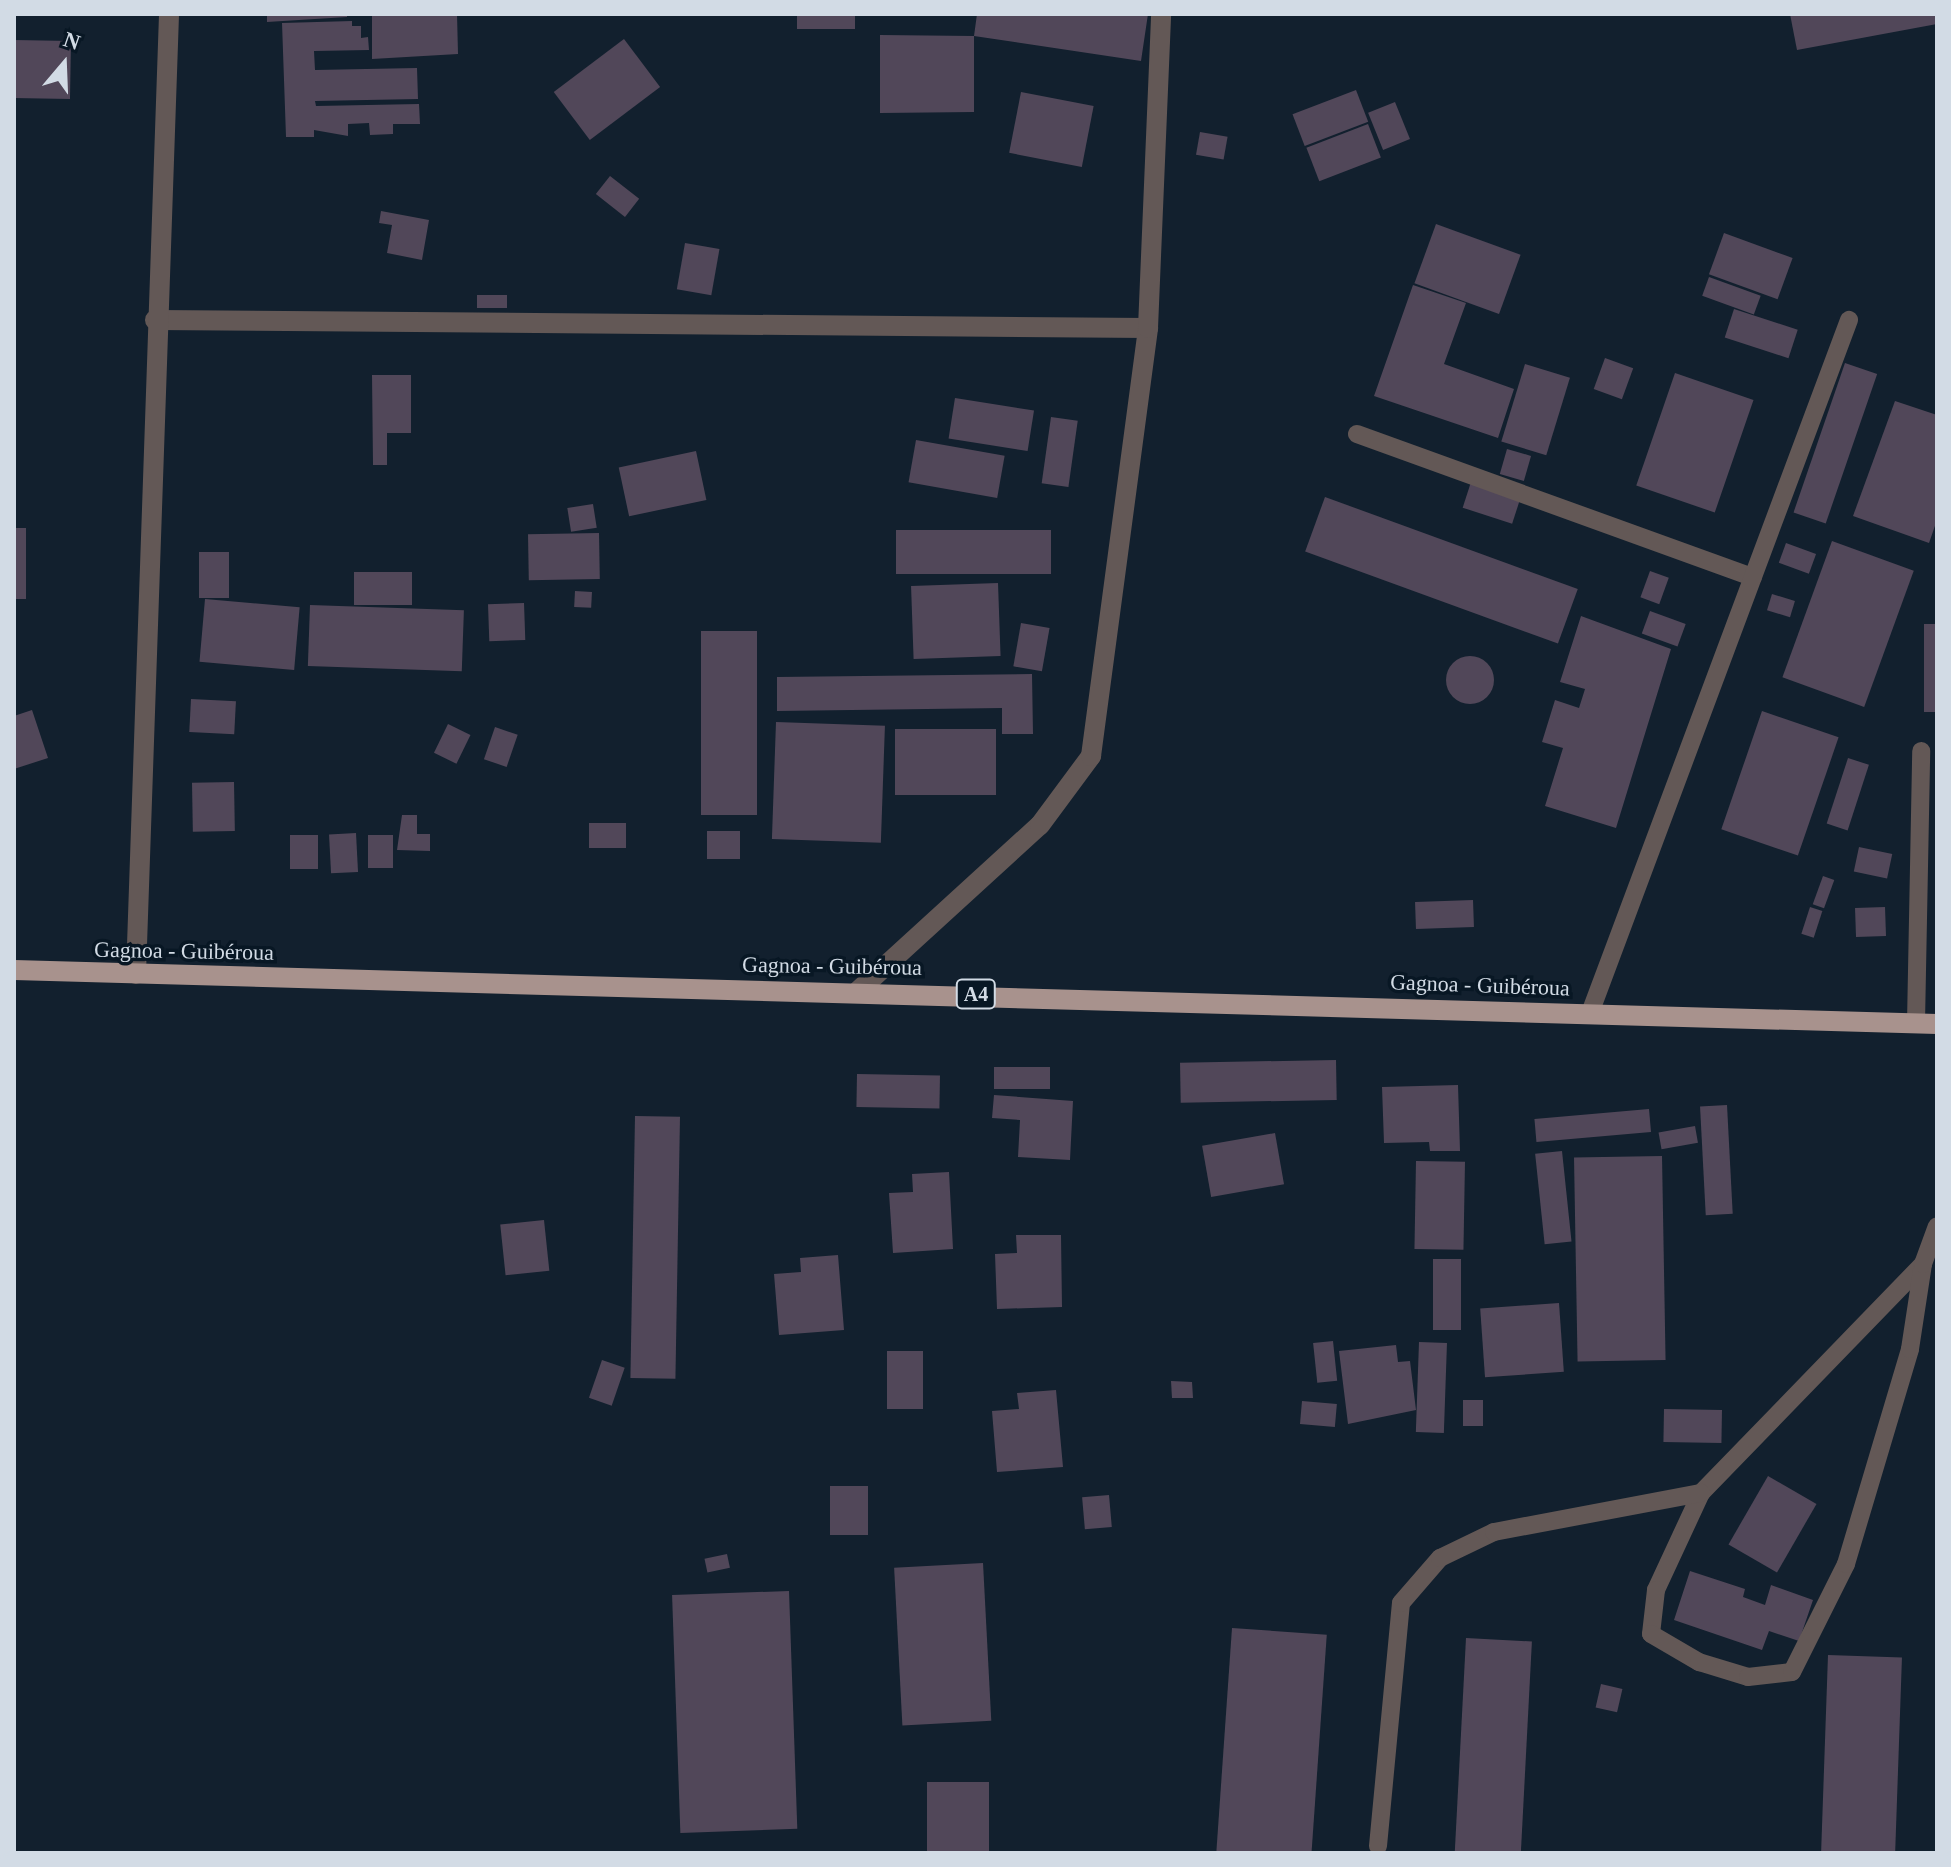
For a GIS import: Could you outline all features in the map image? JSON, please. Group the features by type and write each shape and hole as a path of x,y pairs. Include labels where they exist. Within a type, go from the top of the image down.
{"main road":[{"name":"Gagnoa - Guibéroua","path":"14,970 858,991 1927,1024"}],"street":[{"path":"136,974 155,320 169,14"},
{"path":"858,991 1040,825 1091,756 1148,328 1161,14"},
{"path":"155,320 1148,328"}],"lane":[{"path":"1590,1013 1849,320"},
{"path":"1357,434 1753,577"},
{"path":"1921,751 1927,1024"},
{"path":"1923,1264 1701,1493 1656,1590 1651,1634 1699,1662 1748,1677 1792,1672 1846,1564 1910,1349 1923,1264 1937,1226"},
{"path":"1378,1846 1401,1603 1440,1558 1494,1532 1701,1493"}],"building":[{"path":"267,14 347,14 347,17 267,22"},
{"path":"457,14 458,54 372,59 372,15"},
{"path":"797,14 855,14 855,29 797,29"},
{"path":"977,14 1148,14 1141,61 974,36"},
{"path":"1790,14 1937,14 1937,24 1797,50"},
{"path":"352,21 352,26 361,26 361,38 368,37 369,50 314,51 315,70 417,68 418,99 315,101 316,106 419,104 420,124 393,124 393,134 370,135 369,123 348,124 348,136 314,130 314,137 286,137 282,23"},
{"path":"880,35 974,36 974,112 880,113"},
{"path":"624,39 660,87 590,140 554,92"},
{"path":"14,40 71,41 70,99 14,98"},
{"path":"1356,90 1368,122 1305,146 1293,114"},
{"path":"1021,92 1094,106 1082,167 1009,153"},
{"path":"1395,102 1410,139 1383,150 1368,113"},
{"path":"1368,124 1381,158 1319,181 1306,148"},
{"path":"1200,132 1228,137 1224,160 1196,155"},
{"path":"610,176 639,199 625,217 596,194"},
{"path":"381,211 429,220 422,260 387,253 392,225 379,223"},
{"path":"1436,224 1521,255 1499,314 1414,283"},
{"path":"1724,233 1793,258 1778,299 1709,274"},
{"path":"685,243 719,249 711,295 677,289"},
{"path":"1709,277 1761,296 1754,315 1702,296"},
{"path":"1413,285 1466,303 1444,364 1514,389 1498,438 1374,396"},
{"path":"477,295 507,295 507,308 477,308"},
{"path":"1734,309 1798,330 1788,358 1725,338"},
{"path":"1605,358 1633,368 1622,399 1594,389"},
{"path":"1845,363 1877,374 1826,523 1794,512"},
{"path":"1525,364 1570,378 1546,455 1501,441"},
{"path":"1675,373 1753,400 1715,513 1636,486"},
{"path":"372,375 411,375 411,433 387,433 387,465 373,465"},
{"path":"955,398 1034,411 1028,451 949,438"},
{"path":"1895,401 1937,415 1937,520 1929,543 1853,516"},
{"path":"1051,417 1078,421 1068,487 1042,483"},
{"path":"916,440 1005,456 997,498 909,482"},
{"path":"1507,449 1531,456 1524,481 1500,474"},
{"path":"696,451 706,500 629,516 619,467"},
{"path":"1471,482 1520,498 1512,524 1463,508"},
{"path":"1325,497 1578,589 1558,644 1305,552"},
{"path":"593,504 597,528 571,532 567,508"},
{"path":"14,528 26,528 26,599 14,599"},
{"path":"896,530 1051,530 1051,574 896,574"},
{"path":"599,533 600,579 529,580 528,534"},
{"path":"1832,541 1914,571 1864,707 1782,677"},
{"path":"1786,543 1816,554 1809,574 1779,563"},
{"path":"199,552 229,552 229,598 199,598"},
{"path":"1650,571 1669,578 1659,604 1640,597"},
{"path":"354,572 412,572 412,605 354,605"},
{"path":"998,583 1001,656 914,659 911,586"},
{"path":"575,591 592,592 591,608 574,607"},
{"path":"1772,594 1795,601 1790,617 1767,610"},
{"path":"205,599 300,607 294,670 200,662"},
{"path":"524,603 525,640 489,641 488,604"},
{"path":"310,605 464,610 462,671 308,666"},
{"path":"1650,611 1686,624 1677,647 1642,634"},
{"path":"1581,616 1671,649 1616,828 1545,806 1563,748 1542,742 1555,700 1579,708 1585,689 1560,682"},
{"path":"1021,623 1050,628 1042,671 1013,666"},
{"path":"1924,624 1937,624 1937,712 1924,712"},
{"path":"701,631 757,631 757,815 701,815"},
{"path":"1470,656 1487,663 1494,680 1487,697 1470,704 1453,697 1446,680 1453,663"},
{"path":"1032,674 1033,734 1002,734 1002,708 777,711 777,677"},
{"path":"191,699 236,701 234,734 189,732"},
{"path":"32,710 48,758 14,769 14,716"},
{"path":"1762,711 1839,737 1798,856 1721,829"},
{"path":"776,722 885,726 881,843 772,839"},
{"path":"448,724 470,735 456,764 434,753"},
{"path":"495,727 518,735 507,767 484,759"},
{"path":"895,729 996,729 996,795 895,795"},
{"path":"1848,758 1869,765 1848,830 1827,824"},
{"path":"234,782 235,831 193,832 192,783"},
{"path":"402,815 417,815 417,834 430,834 430,851 397,850"},
{"path":"589,823 626,823 626,848 589,848"},
{"path":"707,831 740,831 740,859 707,859"},
{"path":"356,833 358,872 331,873 329,834"},
{"path":"290,835 318,835 318,869 290,869"},
{"path":"368,835 393,835 393,868 368,868"},
{"path":"1859,847 1892,854 1887,879 1854,871"},
{"path":"1823,876 1834,880 1824,908 1813,904"},
{"path":"1473,900 1474,927 1416,929 1415,902"},
{"path":"1810,907 1822,911 1814,938 1801,934"},
{"path":"1885,907 1886,936 1856,937 1855,908"},
{"path":"1336,1060 1337,1100 1181,1103 1180,1063"},
{"path":"994,1067 1050,1067 1050,1089 994,1089"},
{"path":"857,1074 940,1075 939,1108 856,1107"},
{"path":"1458,1085 1460,1151 1430,1151 1429,1142 1384,1143 1382,1087"},
{"path":"994,1095 1073,1101 1070,1160 1018,1157 1020,1120 992,1118"},
{"path":"1727,1105 1733,1214 1706,1215 1700,1106"},
{"path":"1649,1109 1651,1132 1536,1142 1534,1119"},
{"path":"635,1116 680,1117 675,1379 630,1378"},
{"path":"1695,1126 1698,1143 1662,1149 1659,1132"},
{"path":"1275,1133 1284,1184 1211,1197 1202,1146"},
{"path":"1562,1151 1572,1242 1545,1244 1535,1154"},
{"path":"1662,1156 1666,1360 1578,1362 1574,1158"},
{"path":"1416,1161 1465,1162 1463,1250 1414,1249"},
{"path":"949,1172 953,1249 893,1253 889,1193 913,1192 912,1174"},
{"path":"544,1220 549,1271 506,1275 500,1225"},
{"path":"1016,1235 1061,1235 1062,1307 997,1309 995,1254 1017,1253"},
{"path":"838,1255 844,1330 779,1335 774,1274 801,1272 800,1258"},
{"path":"1433,1259 1461,1259 1461,1330 1433,1330"},
{"path":"1559,1303 1564,1372 1485,1377 1480,1309"},
{"path":"1333,1341 1337,1381 1317,1383 1313,1343"},
{"path":"1419,1342 1447,1343 1444,1433 1416,1432"},
{"path":"1396,1345 1398,1362 1410,1361 1416,1410 1348,1424 1339,1351"},
{"path":"887,1351 923,1351 923,1409 887,1409"},
{"path":"602,1360 625,1368 612,1406 589,1398"},
{"path":"1171,1381 1192,1382 1193,1398 1172,1398"},
{"path":"1056,1390 1063,1467 997,1472 992,1411 1019,1409 1017,1393"},
{"path":"1463,1400 1483,1400 1483,1426 1463,1426"},
{"path":"1302,1401 1337,1404 1335,1427 1300,1424"},
{"path":"1664,1409 1722,1410 1721,1443 1663,1442"},
{"path":"1768,1476 1816,1504 1777,1572 1728,1544"},
{"path":"830,1486 868,1486 868,1535 830,1535"},
{"path":"1109,1495 1112,1527 1085,1529 1082,1497"},
{"path":"727,1554 730,1568 707,1572 705,1559"},
{"path":"983,1563 991,1721 902,1725 894,1568"},
{"path":"1690,1571 1745,1589 1743,1597 1765,1605 1771,1585 1813,1600 1799,1641 1769,1631 1762,1650 1674,1620"},
{"path":"789,1591 797,1829 680,1833 672,1595"},
{"path":"1232,1628 1327,1635 1311,1853 1216,1852"},
{"path":"1466,1638 1532,1641 1521,1853 1455,1853"},
{"path":"1828,1655 1902,1658 1895,1853 1821,1853"},
{"path":"1601,1684 1622,1689 1617,1712 1596,1707"},
{"path":"927,1782 989,1782 989,1853 927,1853"}]}
